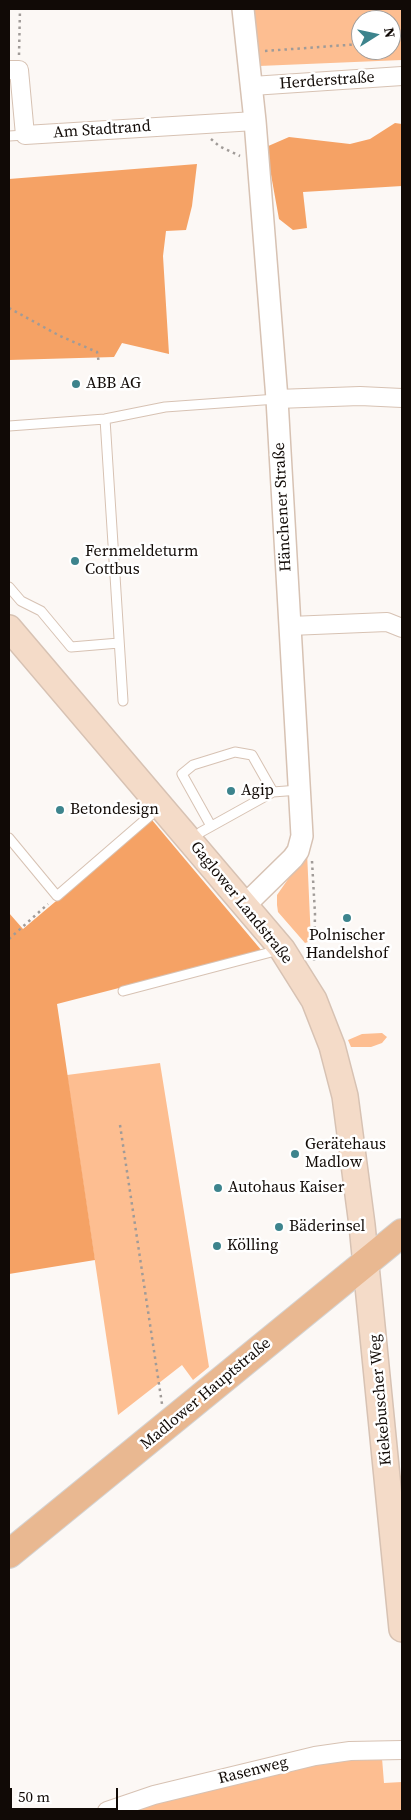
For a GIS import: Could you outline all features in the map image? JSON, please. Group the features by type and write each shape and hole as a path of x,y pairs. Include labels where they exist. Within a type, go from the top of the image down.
{"main road":[{"name":"Gaglower Landstraße","path":"9,628 282,949 314,1000 332,1046 345,1096 366,1262"},
{"name":"Madlower Hauptstraße","path":"9,1554 402,1233"},
{"name":"Kiekebuscher Weg","path":"366,1262 402,1629"}],"street":[{"name":"Hänchener Straße","path":"243,9 259,164 277,399 302,836 298,851 293,858 245,905"},
{"name":"Am Stadtrand","path":"14,70 17,136 255,121"},
{"name":"Herderstraße","path":"252,86 402,76"},
{"path":"277,399 360,396 402,398"},
{"path":"290,626 387,622 402,628"},
{"path":"396,1564 402,1538"},
{"name":"Rasenweg","path":"107,1811 154,1795 315,1756 350,1751 402,1750"}],"lane":[{"path":"9,426 105,419 165,407 277,399"},
{"path":"105,419 124,701"},
{"path":"9,587 21,602 41,612 71,646 120,643"},
{"path":"211,826 182,774 193,765 235,752 252,755 273,792"},
{"path":"190,842 200,832 273,792 299,790"},
{"path":"9,838 57,896 161,807"},
{"path":"123,991 282,949"}],"path":[{"path":"14,70 20,9"},
{"path":"248,52 351,45"},
{"path":"195,124 219,146 259,164"},
{"path":"9,308 60,336 97,352 99,363"},
{"path":"302,836 311,844 315,914 314,964"},
{"path":"9,939 57,896"},
{"path":"120,1125 162,1405"}],"shaded area":[{"path":"253,9 402,9 402,60 259,66"},
{"path":"395,123 402,124 402,186 303,192 307,228 293,230 279,219 266,147 289,137 350,144 370,139"},
{"path":"197,164 192,206 186,230 166,231 163,256 169,354 122,343 114,357 9,360 9,179"},
{"path":"152,820 262,951 57,1004 95,1260 9,1274 9,913 23,929"},
{"path":"307,852 311,941 305,943 278,912 277,895"},
{"path":"382,1033 387,1037 382,1043 371,1047 351,1047 348,1040 362,1034"},
{"path":"160,1063 209,1367 193,1380 182,1365 118,1415 67,1075"},
{"path":"328,1758 382,1758 384,1783 402,1782 402,1810 125,1811"}],"place":[{"name":"ABB AG","path":"76,384"},
{"name":"Fernmeldeturm Cottbus","path":"75,561"},
{"name":"Agip","path":"231,791"},
{"name":"Betondesign","path":"60,810"},
{"name":"Polnischer Handelshof","path":"347,918"},
{"name":"Gerätehaus Madlow","path":"295,1154"},
{"name":"Autohaus Kaiser","path":"218,1188"},
{"name":"Bäderinsel","path":"279,1227"},
{"name":"Kölling","path":"217,1246"}]}
